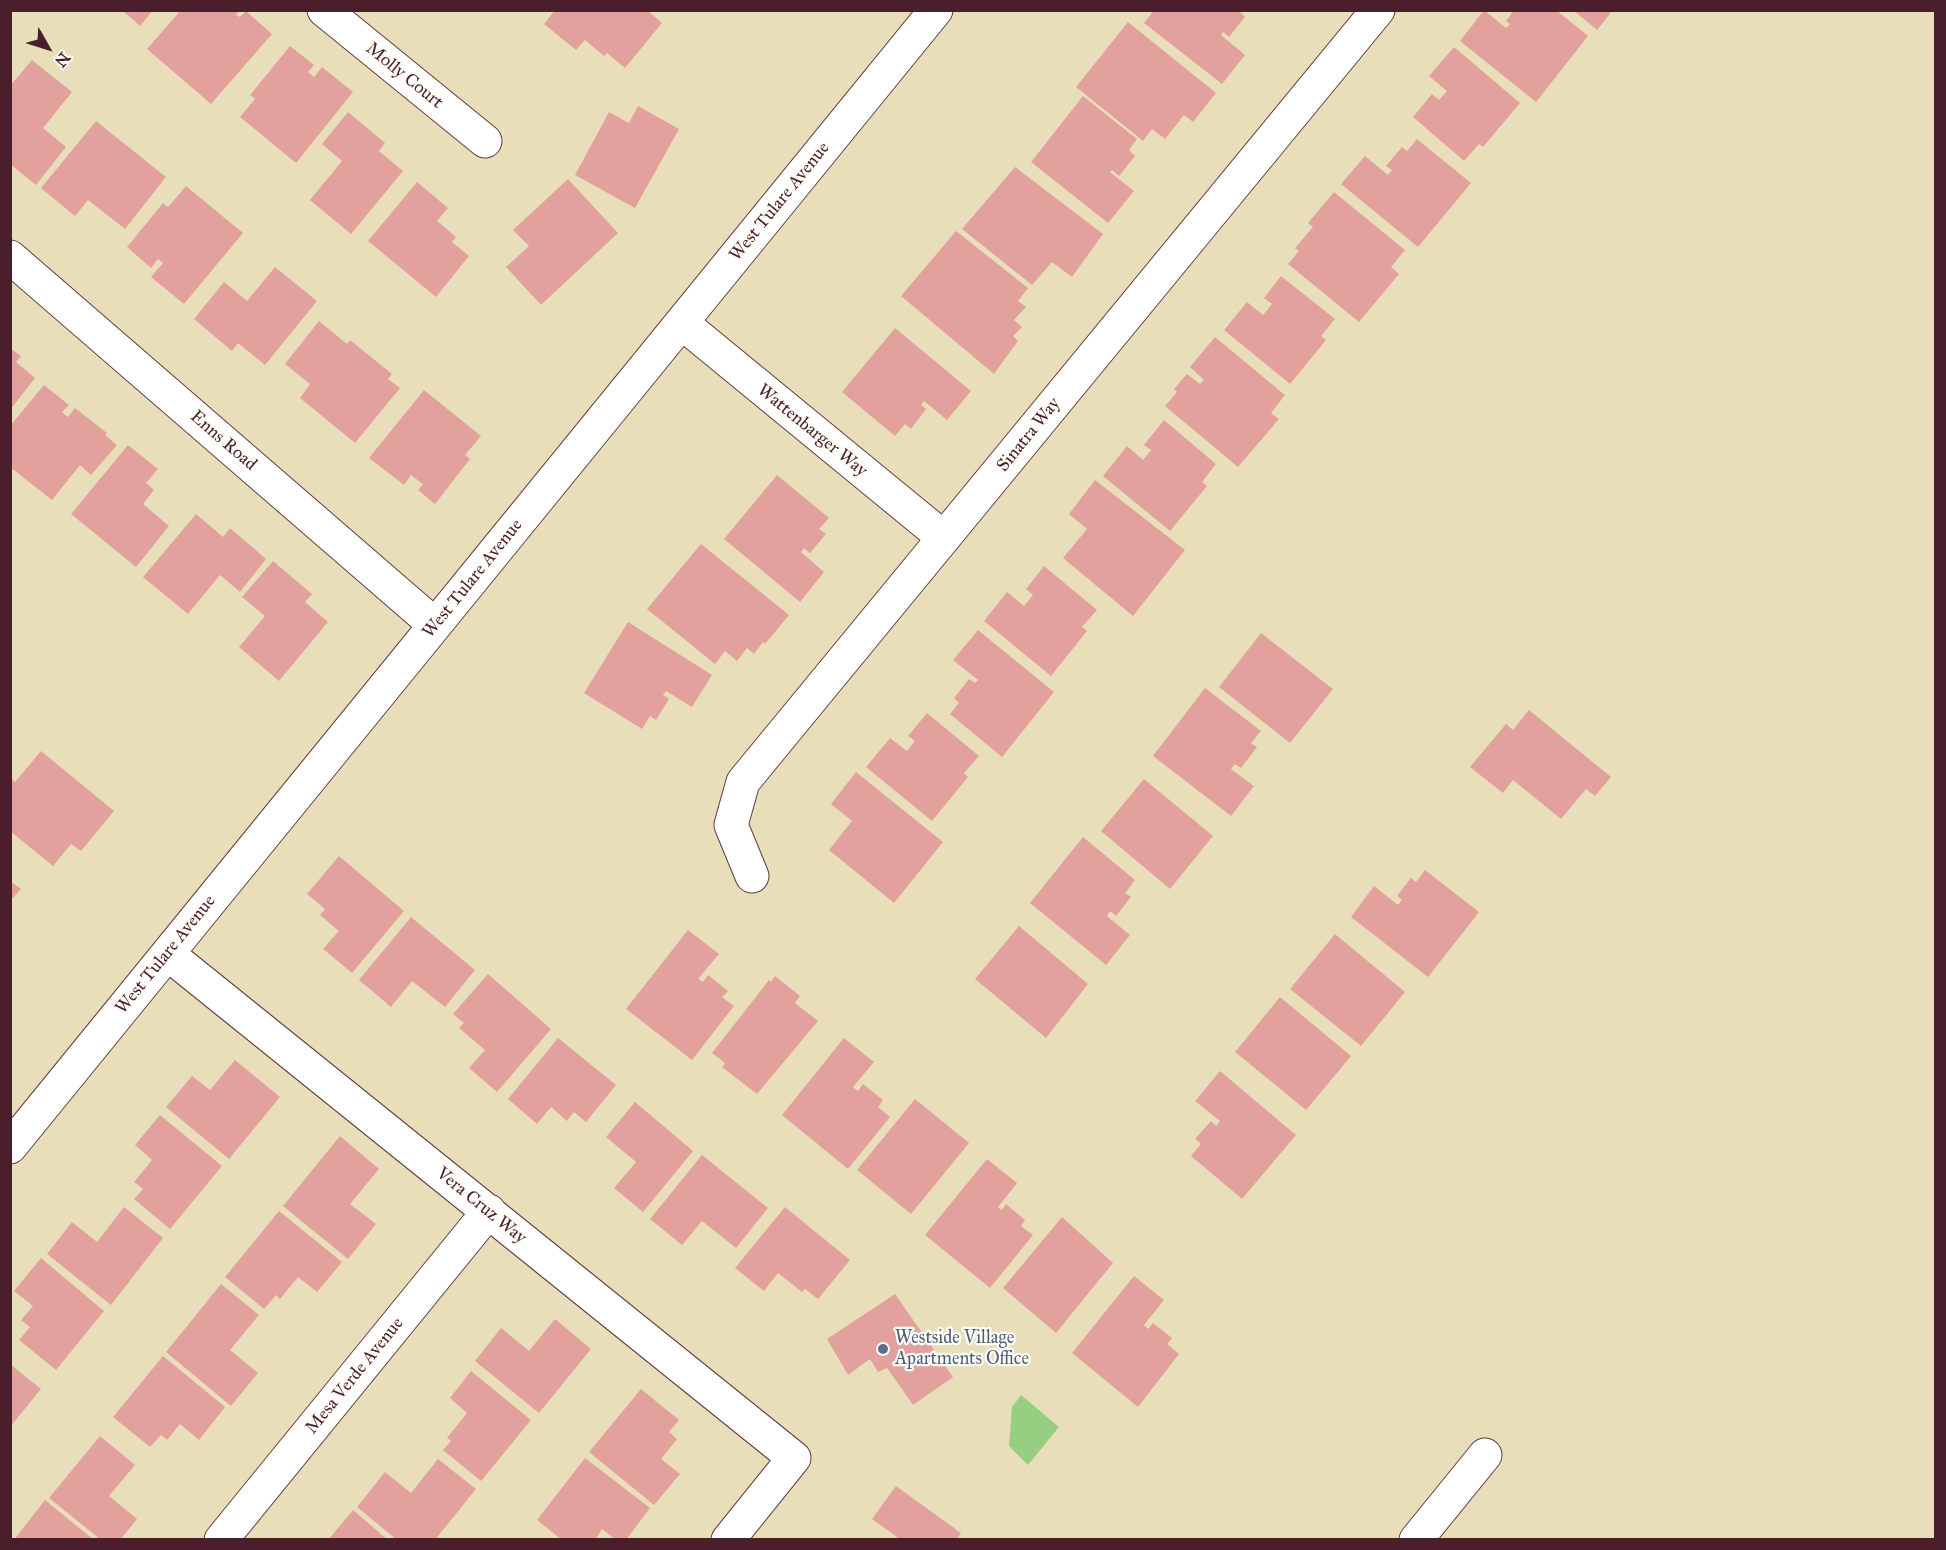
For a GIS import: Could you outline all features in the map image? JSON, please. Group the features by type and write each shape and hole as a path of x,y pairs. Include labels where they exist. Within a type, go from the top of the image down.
{"street":[{"name":"Molly Court","path":"324,10 485,141"},
{"name":"West Tulare Avenue","path":"10,1147 936,10"},
{"name":"Sinatra Way","path":"752,876 732,825 742,782 1378,10"},
{"name":"Enns Road","path":"10,257 435,625"},
{"name":"Wattenbarger Way","path":"681,323 944,538"},
{"name":"Vera Cruz Way","path":"168,954 794,1458 728,1539"},
{"name":"Mesa Verde Avenue","path":"221,1539 489,1212"},
{"path":"1416,1539 1485,1455"}],"green space":[{"path":"1021,1395 1059,1427 1028,1465 1009,1446 1012,1407"}],"building":[{"path":"122,10 153,10 140,26"},
{"path":"181,10 240,10 236,15 240,17 246,11 272,34 211,104 147,49"},
{"path":"555,10 647,10 662,23 625,68 607,53 604,56 585,40 576,50 544,24"},
{"path":"1154,10 1241,10 1240,12 1245,17 1229,37 1223,32 1221,35 1245,55 1222,84 1144,23"},
{"path":"1484,10 1506,28 1510,24 1506,21 1514,10 1556,10 1588,36 1536,102 1460,41"},
{"path":"1573,10 1613,10 1597,30"},
{"path":"1128,22 1216,93 1193,122 1184,115 1165,139 1152,129 1143,141 1076,87"},
{"path":"290,46 314,65 308,72 314,77 322,67 353,92 296,163 240,117 255,99 250,95"},
{"path":"1454,47 1520,103 1483,147 1479,144 1464,161 1413,117 1432,94 1439,100 1447,91 1429,76"},
{"path":"32,60 72,92 43,128 66,147 36,185 10,164 10,86"},
{"path":"1083,96 1137,139 1129,150 1135,156 1119,176 1112,170 1110,172 1134,191 1108,223 1031,162"},
{"path":"638,106 679,129 635,208 575,175 609,112 629,123"},
{"path":"348,112 385,143 379,151 403,171 351,234 310,200 342,161 322,144"},
{"path":"96,121 166,177 125,229 88,200 75,216 41,188"},
{"path":"1417,139 1471,183 1418,247 1341,184 1365,156 1388,175 1392,170 1386,166 1402,147 1407,151"},
{"path":"1015,167 1103,234 1072,277 1052,262 1032,285 962,229"},
{"path":"568,179 618,233 541,305 506,267 529,246 513,230"},
{"path":"417,182 448,208 437,221 456,237 452,242 469,256 436,297 368,241"},
{"path":"186,186 243,233 184,304 151,277 163,263 158,259 151,268 127,247 163,203 168,207"},
{"path":"1334,192 1405,250 1391,267 1399,274 1359,322 1288,264 1299,251 1295,248 1313,227 1308,223"},
{"path":"956,231 1028,288 1018,301 1026,307 1014,320 1022,327 1013,336 1018,341 994,374 901,296"},
{"path":"275,267 317,301 265,365 238,343 232,351 194,319 224,282 247,301"},
{"path":"1281,276 1335,319 1321,336 1326,340 1290,384 1224,330 1247,302 1263,315 1272,304 1264,298"},
{"path":"319,321 347,344 350,340 392,374 388,379 400,388 355,443 300,398 310,384 285,364"},
{"path":"895,328 971,391 947,420 924,401 921,405 926,409 911,429 905,424 895,436 842,392"},
{"path":"1215,337 1285,395 1271,413 1279,419 1238,467 1165,406 1177,392 1174,389 1187,374 1200,384 1204,380 1190,367"},
{"path":"10,348 21,356 16,362 35,378 10,410"},
{"path":"44,385 69,405 62,412 68,417 75,408 107,433 105,435 117,445 91,475 80,465 52,500 10,467 10,426"},
{"path":"424,390 481,436 465,455 470,459 435,504 418,490 423,484 411,475 404,485 369,458"},
{"path":"1164,420 1216,464 1202,482 1207,486 1170,531 1103,476 1127,446 1143,460 1151,450 1144,445"},
{"path":"128,445 158,469 146,483 154,490 143,504 169,526 136,567 71,514"},
{"path":"777,475 829,518 819,529 826,534 810,553 804,548 801,552 824,572 800,602 724,539"},
{"path":"1095,480 1185,550 1133,616 1063,558 1087,529 1069,514"},
{"path":"196,514 223,537 230,528 266,559 240,592 220,575 188,614 143,577"},
{"path":"701,544 789,615 754,654 747,648 737,661 725,651 715,664 647,609"},
{"path":"273,561 312,594 305,602 328,622 279,681 239,647 265,616 242,597"},
{"path":"1044,566 1097,610 1082,627 1087,631 1051,676 984,621 1007,592 1024,606 1033,595 1026,589"},
{"path":"628,622 712,675 692,707 666,691 663,695 669,699 656,720 650,716 642,729 584,693"},
{"path":"978,630 1054,692 1002,757 950,714 959,703 954,698 969,679 975,683 978,680 953,660"},
{"path":"1261,633 1333,689 1290,743 1219,687"},
{"path":"1205,688 1261,731 1251,743 1257,747 1241,768 1235,764 1231,769 1254,786 1231,816 1153,756"},
{"path":"1529,710 1611,777 1595,796 1586,789 1561,819 1513,780 1503,793 1470,767 1506,724 1513,730"},
{"path":"927,713 979,756 964,773 968,777 932,821 866,767 890,738 907,751 915,741 908,736"},
{"path":"41,751 114,811 81,851 71,844 53,866 10,831 10,778 15,782"},
{"path":"856,772 943,842 894,903 829,850 852,821 831,804"},
{"path":"1144,779 1213,836 1170,889 1101,831"},
{"path":"1083,837 1135,880 1125,893 1131,897 1116,916 1110,911 1107,916 1130,935 1106,965 1030,903"},
{"path":"339,856 404,911 352,973 323,949 339,931 320,915 325,909 307,894"},
{"path":"1425,870 1479,912 1428,977 1351,917 1374,886 1398,905 1402,900 1397,896 1411,878 1416,882"},
{"path":"10,881 21,889 10,901"},
{"path":"411,917 475,970 445,1007 412,981 391,1007 359,980"},
{"path":"1019,926 1088,984 1046,1038 975,979"},
{"path":"688,930 719,954 698,979 703,982 708,975 728,991 722,997 734,1006 692,1060 626,1009"},
{"path":"1335,934 1405,992 1361,1046 1290,989"},
{"path":"488,974 551,1029 497,1092 469,1068 485,1050 459,1028 464,1023 453,1014"},
{"path":"775,976 800,996 795,1003 818,1021 757,1094 722,1067 725,1063 712,1053 769,980 771,982"},
{"path":"1280,997 1351,1056 1306,1110 1235,1052"},
{"path":"558,1038 616,1085 586,1122 574,1112 567,1121 551,1107 537,1124 508,1099"},
{"path":"844,1038 874,1062 853,1087 858,1091 863,1084 883,1100 878,1107 890,1117 848,1169 782,1115"},
{"path":"235,1060 280,1097 229,1159 166,1107 192,1076 210,1090"},
{"path":"1220,1071 1296,1135 1242,1199 1191,1156 1201,1144 1195,1139 1211,1121 1216,1126 1220,1121 1195,1101"},
{"path":"915,1099 969,1143 911,1214 857,1170"},
{"path":"635,1102 693,1151 643,1212 614,1188 636,1162 606,1137"},
{"path":"160,1115 222,1166 170,1229 134,1199 143,1189 134,1182 152,1160 135,1145"},
{"path":"340,1136 379,1169 350,1204 376,1224 348,1259 283,1206"},
{"path":"702,1155 768,1208 736,1248 702,1221 682,1245 650,1219"},
{"path":"987,1159 1017,1183 998,1207 1002,1210 1006,1204 1025,1220 1021,1226 1033,1235 990,1288 925,1235"},
{"path":"124,1207 163,1238 111,1305 47,1254 72,1222 97,1242"},
{"path":"785,1207 850,1260 818,1299 805,1289 802,1292 778,1273 764,1291 735,1268"},
{"path":"279,1211 342,1262 317,1292 298,1277 280,1299 276,1295 264,1309 225,1277"},
{"path":"1062,1217 1113,1263 1056,1333 1003,1288"},
{"path":"41,1258 104,1311 56,1370 19,1340 30,1327 21,1320 33,1306 14,1291"},
{"path":"1134,1276 1164,1300 1144,1325 1148,1329 1153,1323 1172,1338 1167,1344 1179,1354 1138,1407 1072,1353"},
{"path":"221,1284 259,1315 230,1350 258,1373 231,1406 166,1352"},
{"name":"Westside Village Apartments Office","path":"895,1294 953,1377 913,1405 887,1368 878,1372 870,1359 848,1375 827,1339"},
{"path":"555,1319 591,1349 539,1413 475,1361 501,1328 529,1351"},
{"path":"163,1356 225,1407 199,1440 180,1424 167,1440 161,1435 150,1447 113,1417"},
{"path":"10,1364 41,1389 10,1427"},
{"path":"471,1371 531,1420 481,1481 443,1450 451,1441 447,1438 467,1413 450,1398"},
{"path":"641,1389 679,1420 669,1432 677,1439 661,1459 680,1474 654,1505 589,1452"},
{"path":"100,1436 135,1465 109,1496 137,1519 120,1540 101,1540 49,1498"},
{"path":"585,1458 650,1508 626,1540 616,1540 602,1529 595,1540 582,1538 581,1540 562,1540 537,1520"},
{"path":"438,1459 476,1489 435,1540 397,1540 357,1507 385,1472 411,1493"},
{"path":"896,1486 961,1533 956,1540 895,1540 897,1537 872,1519"},
{"path":"45,1500 94,1540 14,1540"},
{"path":"353,1510 388,1540 328,1540"}],"place":[{"name":"Westside Village Apartments Office","path":"883,1349"}]}
